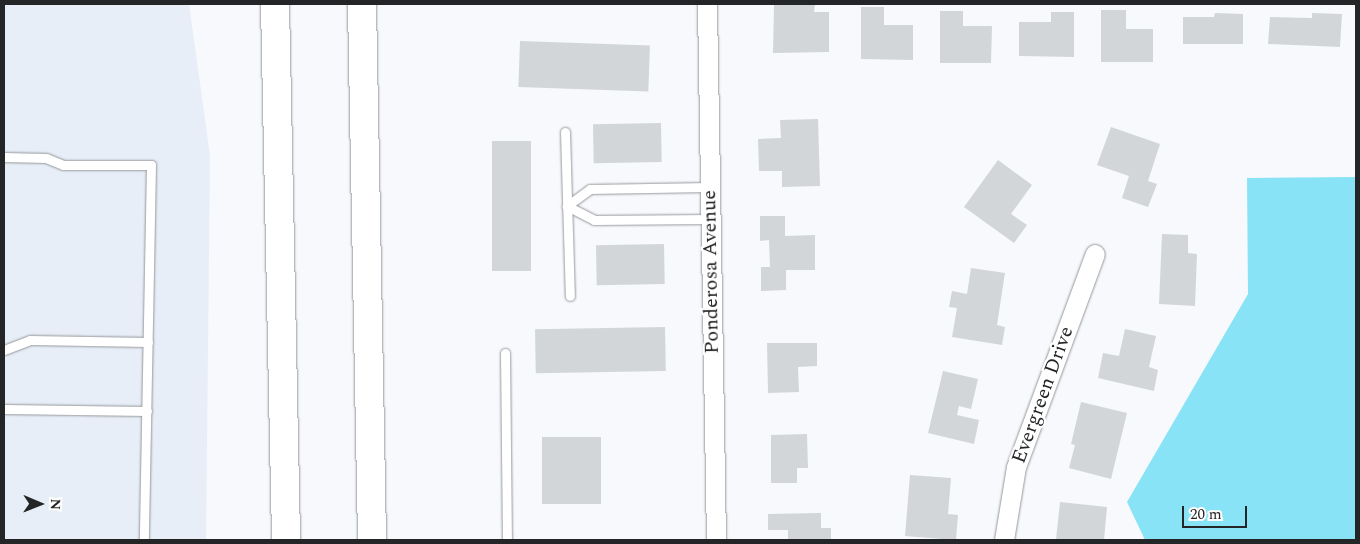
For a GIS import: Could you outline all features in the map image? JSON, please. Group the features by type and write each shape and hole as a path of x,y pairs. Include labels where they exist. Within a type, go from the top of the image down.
{"highway":[{"path":"276,4 286,540"},
{"path":"362,4 372,540"}],"street":[{"name":"Ponderosa Avenue","path":"707,4 716,540"},
{"name":"Evergreen Drive","path":"1004,540 1016,468 1095,254"}],"lane":[{"path":"565,132 570,296"},
{"path":"4,157 46,158 63,165 151,165 144,540"},
{"path":"567,206 590,189 709,187"},
{"path":"567,206 594,220 710,219"},
{"path":"4,350 30,340 148,342"},
{"path":"505,353 507,540"},
{"path":"4,409 147,411"}],"shaded area":[{"path":"4,4 189,4 210,156 206,540 4,540"}],"water":[{"path":"1356,177 1356,540 1145,540 1127,502 1248,294 1247,178"}],"building":[{"path":"774,5 815,5 814,12 829,12 829,52 773,53"},
{"path":"861,7 884,7 884,25 913,25 913,60 861,59"},
{"path":"1101,10 1126,10 1126,29 1153,29 1153,62 1101,62"},
{"path":"940,11 963,11 963,26 992,26 991,63 940,63"},
{"path":"1051,12 1074,12 1074,57 1019,56 1019,22 1051,22"},
{"path":"1215,13 1243,14 1243,44 1183,44 1183,17 1214,17"},
{"path":"1312,13 1342,14 1340,47 1268,44 1270,17 1312,18"},
{"path":"520,41 650,46 648,92 518,87"},
{"path":"818,119 820,186 782,187 782,171 759,171 758,139 781,138 780,120"},
{"path":"661,123 662,162 594,163 593,124"},
{"path":"1111,127 1160,144 1148,181 1157,184 1148,207 1122,198 1129,176 1097,165"},
{"path":"492,141 531,141 531,271 492,271"},
{"path":"998,160 1032,185 1011,214 1027,225 1014,243 964,207"},
{"path":"760,216 785,216 785,236 815,235 815,270 786,270 786,290 761,291 761,267 770,267 769,240 760,241"},
{"path":"1162,234 1188,235 1188,253 1197,254 1195,306 1159,304"},
{"path":"664,244 665,284 597,285 596,245"},
{"path":"971,268 1005,273 997,325 1005,327 1002,345 952,337 957,308 949,307 952,291 967,294"},
{"path":"665,327 666,371 536,373 535,329"},
{"path":"1125,329 1156,336 1149,367 1158,370 1154,391 1098,378 1103,353 1119,356"},
{"path":"767,343 817,343 817,366 798,367 799,392 768,393"},
{"path":"943,371 978,379 971,409 959,406 957,415 979,420 974,444 928,433"},
{"path":"1081,402 1127,413 1111,479 1069,468 1075,445 1071,444"},
{"path":"807,434 808,468 797,468 797,483 771,483 771,435"},
{"path":"542,437 601,437 601,504 542,504"},
{"path":"910,475 951,478 948,514 958,515 956,540 905,536"},
{"path":"1060,502 1107,507 1104,540 1056,540"},
{"path":"821,513 821,528 831,528 831,540 788,540 788,530 768,530 768,514"}]}
